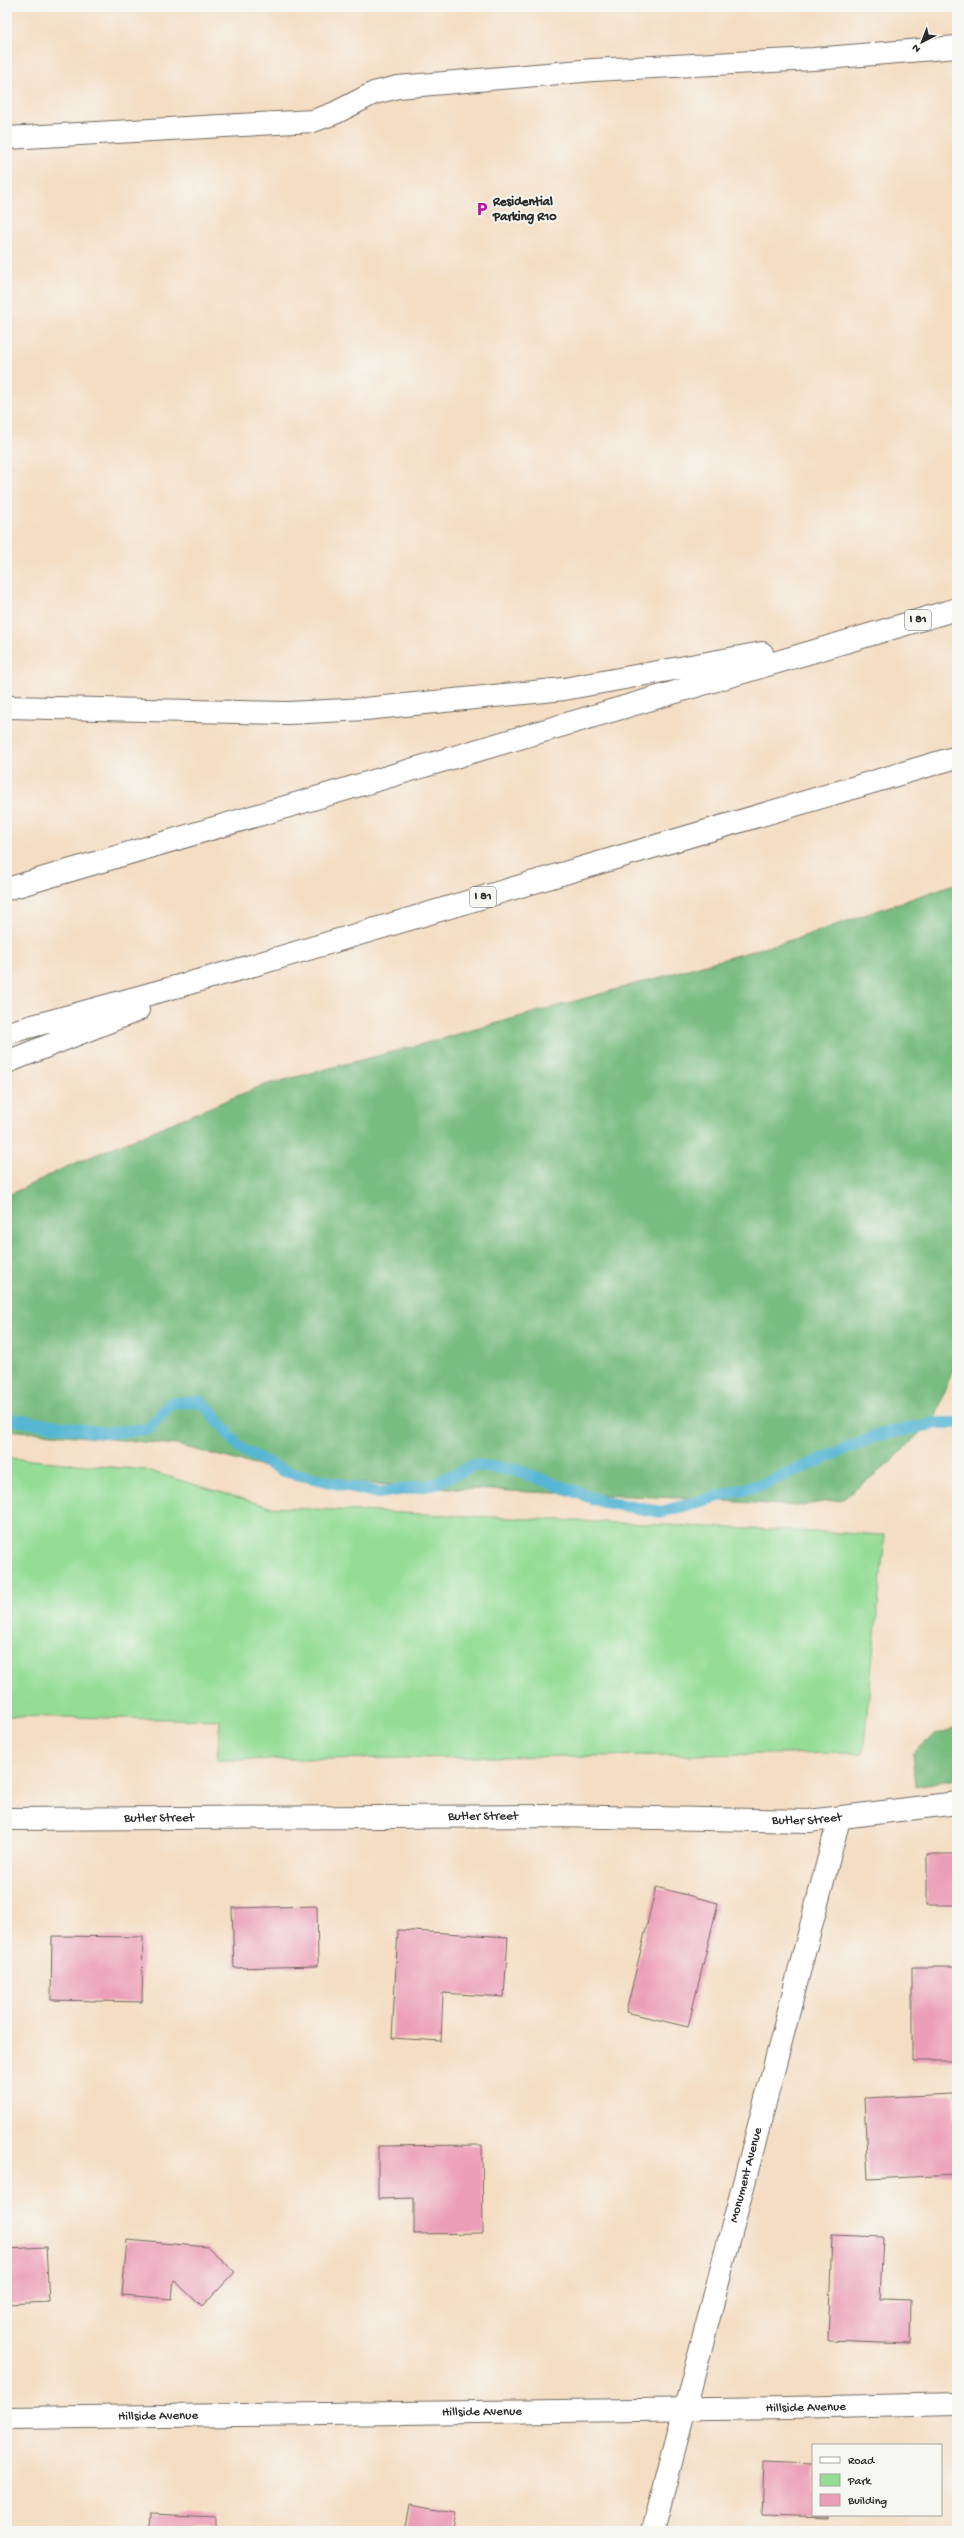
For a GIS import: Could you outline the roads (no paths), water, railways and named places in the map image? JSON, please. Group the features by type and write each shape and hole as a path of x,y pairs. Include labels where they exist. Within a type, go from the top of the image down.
{"main road":[{"path":"7,138 313,121 335,113 374,93 398,87 504,76 814,59 957,47"},
{"name":"I 81","path":"7,889 957,609"},
{"path":"7,707 288,713 439,703 564,689 879,631"},
{"name":"I 81","path":"7,1033 237,970 957,757"},
{"path":"7,1062 237,970"},
{"name":"Butler Street","path":"7,1819 546,1816 809,1821 839,1819 906,1808 957,1803"},
{"name":"Monument Avenue","path":"653,2531 839,1819"},
{"name":"Hillside Avenue","path":"7,2418 685,2410 957,2404"}],"waterway":[{"path":"7,1419 105,1433 148,1429 170,1403 202,1402 241,1449 283,1471 378,1493 432,1485 474,1465 516,1470 603,1502 661,1512 766,1483 878,1435 937,1423 957,1423"}],"place":[{"name":"Residential Parking R10","path":"482,209"}]}
